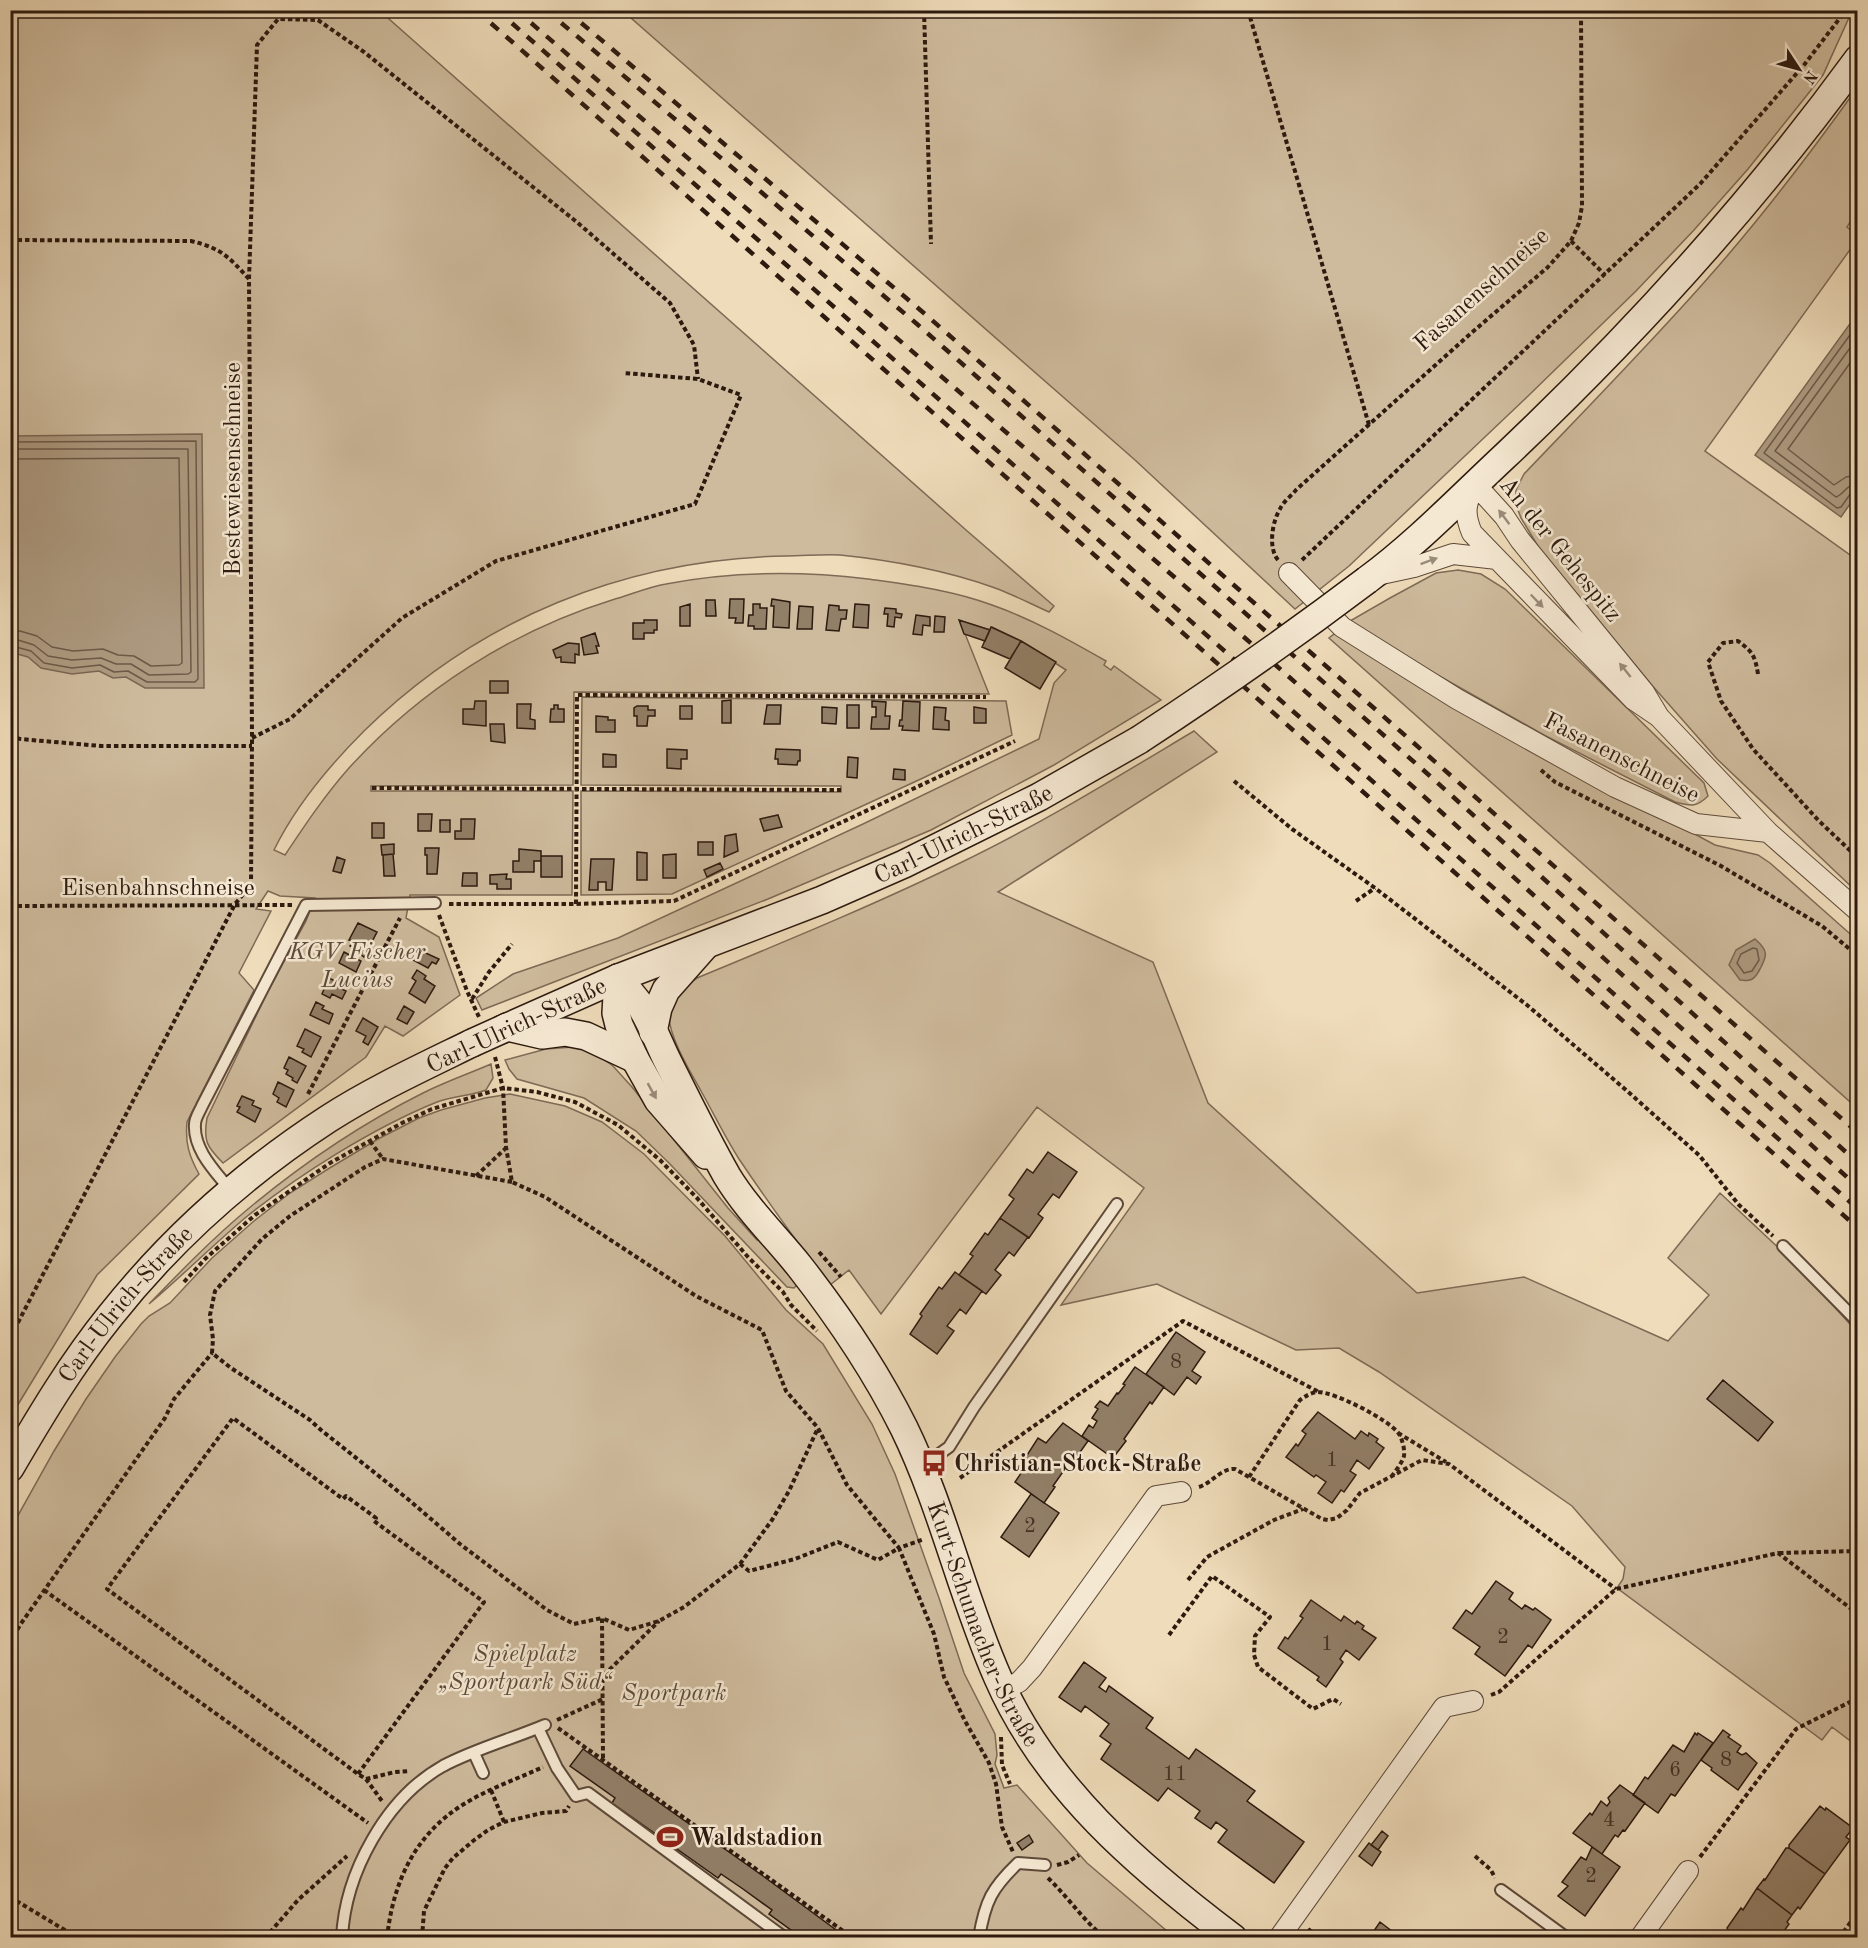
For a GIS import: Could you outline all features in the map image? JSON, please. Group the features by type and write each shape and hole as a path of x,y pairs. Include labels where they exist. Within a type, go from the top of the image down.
{"main road":[{"name":"Carl-Ulrich-Straße","path":"10,1467 84,1351 110,1317 165,1254 231,1191 283,1150 329,1119 384,1086 505,1028 618,978 822,900 935,850 1039,797 1139,740 1223,685 1299,632 1370,578 1563,401 1646,316 1787,152 1857,60"},
{"path":"653,1032 658,1008 666,990 705,946"},
{"name":"Kurt-Schumacher-Straße","path":"618,978 642,1008 728,1177"},
{"name":"Kurt-Schumacher-Straße","path":"618,978 616,1013 619,1025 658,1100 698,1148 728,1177 800,1267 851,1337 882,1386 921,1467 930,1534 1003,1690 1035,1745 1080,1803 1146,1868 1233,1938"},
{"path":"505,1028 542,1035 566,1032 586,1036 635,1059"}],"street":[{"name":"An der Gehespitz","path":"1659,717 1644,692 1520,540 1504,516 1475,484 1466,504 1467,521 1472,532 1634,700 1659,717 1768,832 1857,911"},
{"path":"1370,578 1453,554 1497,559"},
{"name":"Fasanenschneise","path":"1292,569 1342,627 1457,699 1615,787 1696,824 1768,832"},
{"path":"1003,1690 1019,1682 1032,1668 1156,1496 1181,1492"},
{"path":"1279,1938 1444,1707 1473,1701"},
{"path":"1640,1938 1688,1871"}],"lane":[{"path":"231,1191 208,1164 199,1145 195,1124 202,1106 306,905 435,903"},
{"path":"921,1467 949,1447 1117,1204"},
{"path":"1784,1246 1857,1322"},
{"path":"342,1938 345,1910 355,1875 378,1830 403,1799 437,1770 542,1726 557,1768 576,1796 588,1793 785,1938"},
{"path":"474,1753 483,1773"},
{"path":"979,1938 983,1915 990,1896 1000,1880 1018,1863 1045,1865"},
{"path":"1501,1890 1566,1938"}],"path":[{"path":"924,10 931,244"},
{"path":"1248,10 1369,425"},
{"name":"Fasanenschneise","path":"1274,541 1273,530 1280,508 1296,490 1548,267 1571,241 1579,223 1582,206 1581,10"},
{"path":"1292,569 1700,184 1804,65 1846,10"},
{"name":"Bestewiesenschneise","path":"10,1338 235,904 251,885 249,279 257,45 278,19 318,20 364,52 569,216 670,303 694,345 698,379"},
{"path":"10,240 191,241 212,246 233,262 249,279"},
{"path":"1571,241 1605,275"},
{"path":"252,738 290,719 402,618 496,561 695,504 741,395 698,379 624,373"},
{"path":"1758,674 1756,659 1750,650 1738,641 1723,643 1708,662 1721,701 1753,749 1819,821 1857,858"},
{"path":"576,904 577,695 986,697"},
{"path":"10,735 20,739 101,746 252,746"},
{"path":"477,1011 435,903 674,902 1015,741"},
{"path":"1537,766 1555,782 1731,872 1822,926 1857,956"},
{"path":"1234,781 1292,829 1375,888 1527,1005 1699,1155 1739,1205 1784,1246"},
{"path":"372,788 841,790"},
{"path":"1356,901 1375,888"},
{"path":"308,1094 407,904"},
{"name":"Eisenbahnschneise","path":"10,906 306,905"},
{"path":"472,1000 489,972 512,945"},
{"path":"497,1062 504,1088 506,1147 512,1182"},
{"path":"184,1282 205,1259 255,1215 330,1163 432,1109 504,1088 537,1092 575,1102 588,1107 624,1130 660,1160 698,1198 748,1257 783,1292 791,1305 819,1333"},
{"path":"370,1141 383,1159"},
{"path":"476,1176 506,1147"},
{"path":"10,1643 20,1624 165,1418 174,1399 212,1353 210,1315 215,1291 262,1239 290,1216 365,1167 383,1159 512,1182 546,1197 696,1296 762,1330 786,1390 818,1428 846,1485 899,1548 934,1634 944,1677 965,1721 989,1762 996,1784 1002,1827 1018,1863"},
{"path":"840,1277 846,1275"},
{"path":"960,1478 1183,1321 1319,1392 1347,1400 1390,1425 1398,1433 1449,1464 1616,1589"},
{"path":"212,1353 310,1420 410,1500 460,1544 547,1610 574,1624 602,1618 629,1630 659,1621 684,1607 740,1564 783,1501 818,1428"},
{"path":"1249,1477 1300,1400 1310,1393 1319,1392"},
{"path":"358,1774 484,1602 374,1521 376,1518 354,1501 346,1496 344,1499 232,1418 107,1589 358,1774 366,1779 390,1814"},
{"path":"1390,1479 1404,1455 1403,1444 1398,1433"},
{"path":"1181,1492 1207,1484 1226,1470 1235,1469 1322,1519 1329,1520 1337,1518 1347,1510 1360,1494 1422,1460 1449,1464"},
{"path":"1188,1580 1207,1557 1274,1520 1304,1509"},
{"path":"740,1564 749,1571 795,1559 838,1542 878,1560 930,1534"},
{"path":"1473,1701 1500,1692 1616,1589 1778,1553 1857,1551"},
{"path":"1778,1553 1857,1614"},
{"path":"1169,1635 1212,1576 1270,1617 1255,1636 1254,1655 1258,1667 1313,1709 1334,1699 1341,1704"},
{"path":"44,1590 378,1830"},
{"path":"602,1618 603,1758"},
{"path":"603,1676 659,1621"},
{"path":"1688,1871 1709,1847 1796,1729 1857,1698"},
{"path":"542,1726 603,1699"},
{"path":"542,1726 558,1727 853,1938"},
{"path":"1000,1733 1002,1765 1010,1784"},
{"path":"387,1938 402,1872 423,1840 464,1804 490,1789 549,1764"},
{"path":"366,1779 395,1772 437,1770"},
{"path":"490,1789 504,1822"},
{"path":"422,1938 424,1911 445,1868 453,1858 488,1830 504,1822 542,1813 566,1811 576,1796"},
{"path":"265,1938 298,1900 351,1853"},
{"path":"1045,1865 1053,1866 1068,1862 1078,1855"},
{"path":"1475,1856 1491,1870 1501,1890"},
{"path":"1032,1863 1064,1893 1089,1925 1105,1938"},
{"path":"10,1897 78,1938"},
{"path":"1839,1938 1857,1912"},
{"path":"1302,1924 1320,1938"}],"green space":[{"name":"KGV Fischer Lucius","path":"11,11 380,11 1054,606 1049,612 1002,591 939,571 840,555 727,560 669,569 612,583 558,602 506,627 456,656 409,691 364,731 326,772 292,817 274,850 285,855 349,768 406,713 470,666 539,628 612,600 666,584 716,577 792,574 868,579 962,595 1036,623 1106,661 1104,665 1111,670 1114,666 1161,700 1054,765 931,830 768,899 482,1010 476,998 513,974 618,938 1039,739 1054,683 1066,670 1021,641 992,627 990,630 960,621 989,694 574,692 573,785 371,786 371,791 573,791 572,895 410,895 406,918 439,937 460,995 403,1036 385,1026 366,1057 223,1163 207,1143 207,1118 268,991 306,921 315,898 280,896 268,891 256,909 271,911 239,973 254,990 187,1122 188,1149 199,1174 97,1275 11,1416"},
{"path":"623,11 1852,11 1823,75 1748,169 1694,230 1636,291 1526,398 1349,566 1295,609 1135,460"},
{"path":"1857,88 1857,211 1847,227 1857,235 1857,240 1705,451 1857,560 1857,892 1717,759 1650,683 1539,548 1521,518 1516,505 1516,490 1524,474 1686,303 1728,255 1785,185"},
{"path":"1458,570 1481,574 1505,589 1704,783 1708,796 1700,803 1693,805 1675,802 1544,735 1434,673 1350,621 1436,573"},
{"path":"1338,631 1715,845 1758,855 1857,940 1857,1108 1329,638"},
{"path":"582,697 1006,701 1012,735 672,894 581,895 581,791 841,792 841,786 581,785"},
{"path":"1194,731 1217,752 998,892 1153,962 1208,1103 1417,1293 1524,1277 1668,1341 1709,1295 1668,1258 1720,1193 1800,1268 1857,1332 1857,1746 1832,1727 1822,1740 1617,1588 1623,1579 1625,1567 1572,1506 1379,1372 1339,1348 1296,1350 1157,1284 1061,1305 1144,1188 1037,1107 881,1314 849,1270 830,1285 783,1223 739,1159 676,1044 669,1016 672,1004 682,989 697,978 862,908 990,848 1078,800"},
{"path":"573,1047 593,1052 613,1066 728,1208 757,1240 760,1240 797,1285 794,1288 787,1287 636,1131 584,1098 517,1079 505,1060 546,1049"},
{"path":"491,1064 493,1078 486,1090 437,1102 387,1125 312,1169 245,1218 149,1304 235,1220 268,1192 311,1161 355,1131 400,1105 431,1089"},
{"path":"510,1094 565,1106 602,1122 644,1154 725,1236 786,1310 823,1344 872,1424 895,1474 964,1673 995,1734 997,1755 995,1764 1004,1788 1017,1785 1087,1863 1174,1937 11,1938 11,1528 54,1451 86,1399 141,1324 170,1303 212,1258 254,1221 290,1193 328,1169 419,1118 485,1098"}],"water":[{"path":"1857,314 1857,494 1841,517 1755,455"},
{"path":"202,434 204,688 145,688 126,677 113,678 99,671 72,674 41,668 28,657 14,653 14,670 11,678 11,436"},
{"path":"1755,939 1765,950 1764,961 1754,978 1740,980 1729,965 1736,950"}],"building":[{"path":"730,599 744,599 743,623 735,623 736,618 729,618"},
{"path":"772,599 790,602 789,628 773,627"},
{"path":"706,600 715,600 716,616 706,616"},
{"path":"690,604 690,626 680,626 680,607"},
{"path":"753,604 760,604 760,608 767,608 766,629 754,629 754,626 748,626 749,615 753,615"},
{"path":"855,604 869,605 868,628 853,627"},
{"path":"829,605 839,606 839,610 847,610 846,619 841,619 839,631 826,630"},
{"path":"799,606 813,607 812,629 797,629"},
{"path":"885,608 896,609 896,613 902,614 901,618 895,617 894,627 887,626 888,614 884,614"},
{"path":"916,615 930,617 930,626 923,625 922,635 913,634"},
{"path":"935,616 945,617 944,632 934,632"},
{"path":"644,620 657,620 657,630 654,630 654,633 644,633 644,639 633,639 633,623 644,623"},
{"path":"959,620 990,630 985,641 964,634"},
{"path":"991,627 1021,641 1010,659 982,647"},
{"path":"595,633 599,646 596,646 598,653 584,655 581,638"},
{"path":"1021,641 1056,662 1040,689 1005,668"},
{"path":"568,643 579,644 579,655 575,654 575,663 561,662 561,657 556,658 553,650"},
{"path":"490,681 508,681 508,693 490,693"},
{"path":"731,700 731,723 722,723 722,701"},
{"path":"475,701 486,701 486,726 463,724 463,709 474,709"},
{"path":"872,701 886,702 885,716 890,716 889,729 871,729 872,717 876,717 876,707 872,707"},
{"path":"903,701 920,702 919,731 902,730 903,726 899,726 902,720"},
{"path":"517,704 531,704 530,719 535,720 535,729 517,728"},
{"path":"554,705 558,705 558,709 564,709 564,722 550,722 551,709 554,709"},
{"path":"767,705 781,705 780,724 764,724"},
{"path":"847,705 859,705 859,728 847,728"},
{"path":"648,706 648,710 655,710 655,716 648,716 647,726 637,726 634,708"},
{"path":"680,706 692,706 692,719 680,719"},
{"path":"822,707 837,708 836,724 822,723"},
{"path":"934,707 946,708 945,720 949,721 949,730 933,729"},
{"path":"974,707 986,709 986,723 974,723"},
{"path":"596,716 615,720 615,732 596,732"},
{"path":"490,724 504,724 505,743 491,741"},
{"path":"667,749 687,750 687,759 681,759 681,769 667,768"},
{"path":"776,749 800,750 800,761 797,765 778,764 778,759 775,759"},
{"path":"603,754 616,755 616,767 603,767"},
{"path":"848,757 858,758 857,778 847,777"},
{"path":"894,769 905,770 905,780 893,779"},
{"path":"418,814 432,814 431,831 418,831"},
{"path":"778,815 782,827 764,831 760,819"},
{"path":"461,819 475,819 474,839 455,839 455,831 461,831"},
{"path":"440,820 450,820 450,832 440,832"},
{"path":"372,823 384,823 384,838 372,838"},
{"path":"736,834 738,851 724,857 725,836"},
{"path":"698,842 713,842 713,855 698,855"},
{"path":"394,844 394,854 382,855 381,845"},
{"path":"425,848 439,848 437,874 427,874"},
{"path":"519,849 541,851 541,861 534,861 534,872 513,872 513,861 519,861"},
{"path":"637,852 647,853 647,880 637,880"},
{"path":"393,854 395,876 384,876 383,855"},
{"path":"676,854 676,878 663,878 663,855"},
{"path":"541,856 562,856 562,877 541,877"},
{"path":"337,857 345,860 341,873 333,871"},
{"path":"591,859 614,859 612,890 606,890 606,882 598,882 598,890 589,890"},
{"path":"720,863 723,869 707,877 704,870"},
{"path":"463,873 477,873 477,886 462,886"},
{"path":"507,874 506,879 511,879 511,889 497,889 497,884 490,884 490,875"},
{"path":"358,923 377,932 364,957 360,954 361,951 350,946 353,941 349,940"},
{"path":"419,950 439,959 436,964 432,962 428,968 413,960"},
{"path":"344,952 361,961 356,972 339,963"},
{"path":"417,970 426,976 424,979 435,986 425,1003 409,993 416,981 412,978"},
{"path":"329,978 337,982 335,986 346,991 342,999 332,994 330,998 322,994"},
{"path":"316,1002 324,1006 322,1009 333,1014 329,1024 310,1015"},
{"path":"404,1006 414,1012 407,1024 397,1019"},
{"path":"363,1018 378,1027 368,1045 363,1042 366,1036 356,1031"},
{"path":"305,1029 321,1037 311,1057 302,1052 304,1049 297,1046"},
{"path":"289,1057 306,1066 297,1083 286,1074 288,1070 284,1068"},
{"path":"278,1082 294,1090 286,1107 277,1102 279,1098 273,1094"},
{"path":"242,1096 254,1101 252,1105 261,1109 255,1122 237,1112"},
{"path":"1048,1152 1077,1172 1059,1198 1053,1194 1038,1214 1043,1218 1029,1238 1000,1218 1014,1199 1009,1195 1027,1169 1033,1173"},
{"path":"1000,1218 1028,1237 1014,1256 1009,1252 995,1270 1001,1275 986,1294 959,1275 973,1256 970,1254 985,1233 988,1235"},
{"path":"955,1272 982,1291 966,1314 960,1309 947,1326 954,1331 937,1354 910,1334 922,1316 920,1314 939,1287 942,1289"},
{"path":"1176,1332 1205,1352 1192,1371 1201,1377 1196,1384 1187,1377 1174,1395 1146,1374"},
{"path":"1135,1367 1164,1387 1152,1404 1150,1402 1113,1458 1082,1436 1089,1425 1093,1428 1097,1421 1092,1418 1098,1409 1095,1407 1100,1401 1108,1406 1125,1385 1123,1384"},
{"path":"1723,1380 1773,1422 1758,1441 1707,1399"},
{"path":"1318,1412 1355,1439 1361,1431 1368,1436 1369,1433 1378,1439 1376,1442 1384,1448 1369,1469 1357,1460 1350,1471 1356,1475 1344,1492 1341,1490 1332,1503 1318,1493 1326,1482 1316,1475 1314,1477 1286,1457 1296,1444 1298,1446 1306,1434 1302,1431"},
{"path":"1063,1423 1088,1441 1078,1455 1076,1453 1044,1503 1015,1482 1026,1466 1022,1463 1038,1438 1046,1443"},
{"path":"1031,1494 1059,1513 1029,1557 1001,1537"},
{"path":"1496,1581 1513,1593 1509,1599 1522,1609 1525,1605 1533,1610 1535,1608 1551,1620 1532,1648 1528,1645 1505,1676 1475,1654 1480,1647 1453,1628 1466,1610 1472,1614"},
{"path":"1311,1600 1341,1621 1344,1616 1355,1624 1357,1621 1364,1626 1362,1629 1376,1638 1359,1660 1346,1650 1340,1659 1343,1662 1326,1687 1317,1680 1319,1677 1278,1648 1285,1637 1288,1639 1303,1618 1300,1616"},
{"path":"1084,1662 1106,1678 1099,1687 1106,1692 1109,1686 1153,1718 1146,1728 1189,1759 1196,1749 1255,1791 1247,1801 1304,1842 1274,1883 1218,1842 1227,1830 1216,1822 1211,1829 1195,1818 1200,1811 1168,1788 1158,1801 1101,1759 1111,1744 1100,1736 1109,1724 1085,1706 1081,1712 1059,1697"},
{"path":"1723,1730 1730,1735 1728,1737 1741,1746 1737,1752 1742,1755 1746,1753 1757,1763 1738,1790 1701,1760"},
{"path":"1695,1733 1713,1743 1675,1796 1671,1794 1658,1813 1633,1795 1645,1777 1648,1779 1673,1745 1684,1752"},
{"path":"583,1749 847,1938 802,1938 769,1914 772,1910 743,1889 721,1874 718,1878 612,1803 615,1798 570,1766"},
{"path":"1620,1785 1645,1803 1625,1831 1623,1830 1618,1837 1615,1835 1602,1854 1573,1833 1590,1813 1592,1815 1601,1801 1607,1806 1610,1802 1608,1798"},
{"path":"1820,1806 1853,1828 1846,1837 1850,1840 1825,1874 1789,1848"},
{"path":"1382,1831 1388,1836 1378,1850 1371,1845"},
{"path":"1029,1835 1033,1842 1022,1850 1017,1843"},
{"path":"1369,1843 1381,1852 1372,1866 1359,1856"},
{"path":"1592,1847 1620,1867 1585,1916 1558,1896 1568,1886 1562,1882 1581,1857 1586,1860"},
{"path":"1786,1848 1825,1874 1800,1909 1798,1907 1792,1915 1757,1888"},
{"path":"1757,1888 1792,1915 1787,1922 1789,1924 1779,1938 1737,1938 1727,1928 1741,1908 1743,1910"},
{"path":"1380,1922 1401,1938 1369,1938"}],"railway":[{"path":"476,10 1858,1228"},
{"path":"497,10 1858,1209"},
{"path":"516,10 1245,638 1858,1187"},
{"path":"546,10 917,324 1430,776 1858,1163"},
{"path":"566,10 925,314 1858,1133"}],"place":[{"name":"Christian-Stock-Straße","path":"934,1463"},
{"name":"Waldstadion","path":"670,1837"}],"park label":[{"name":"Spielplatz „Sportpark Süd“","path":"525,1667"},
{"name":"Sportpark","path":"674,1692"}]}
